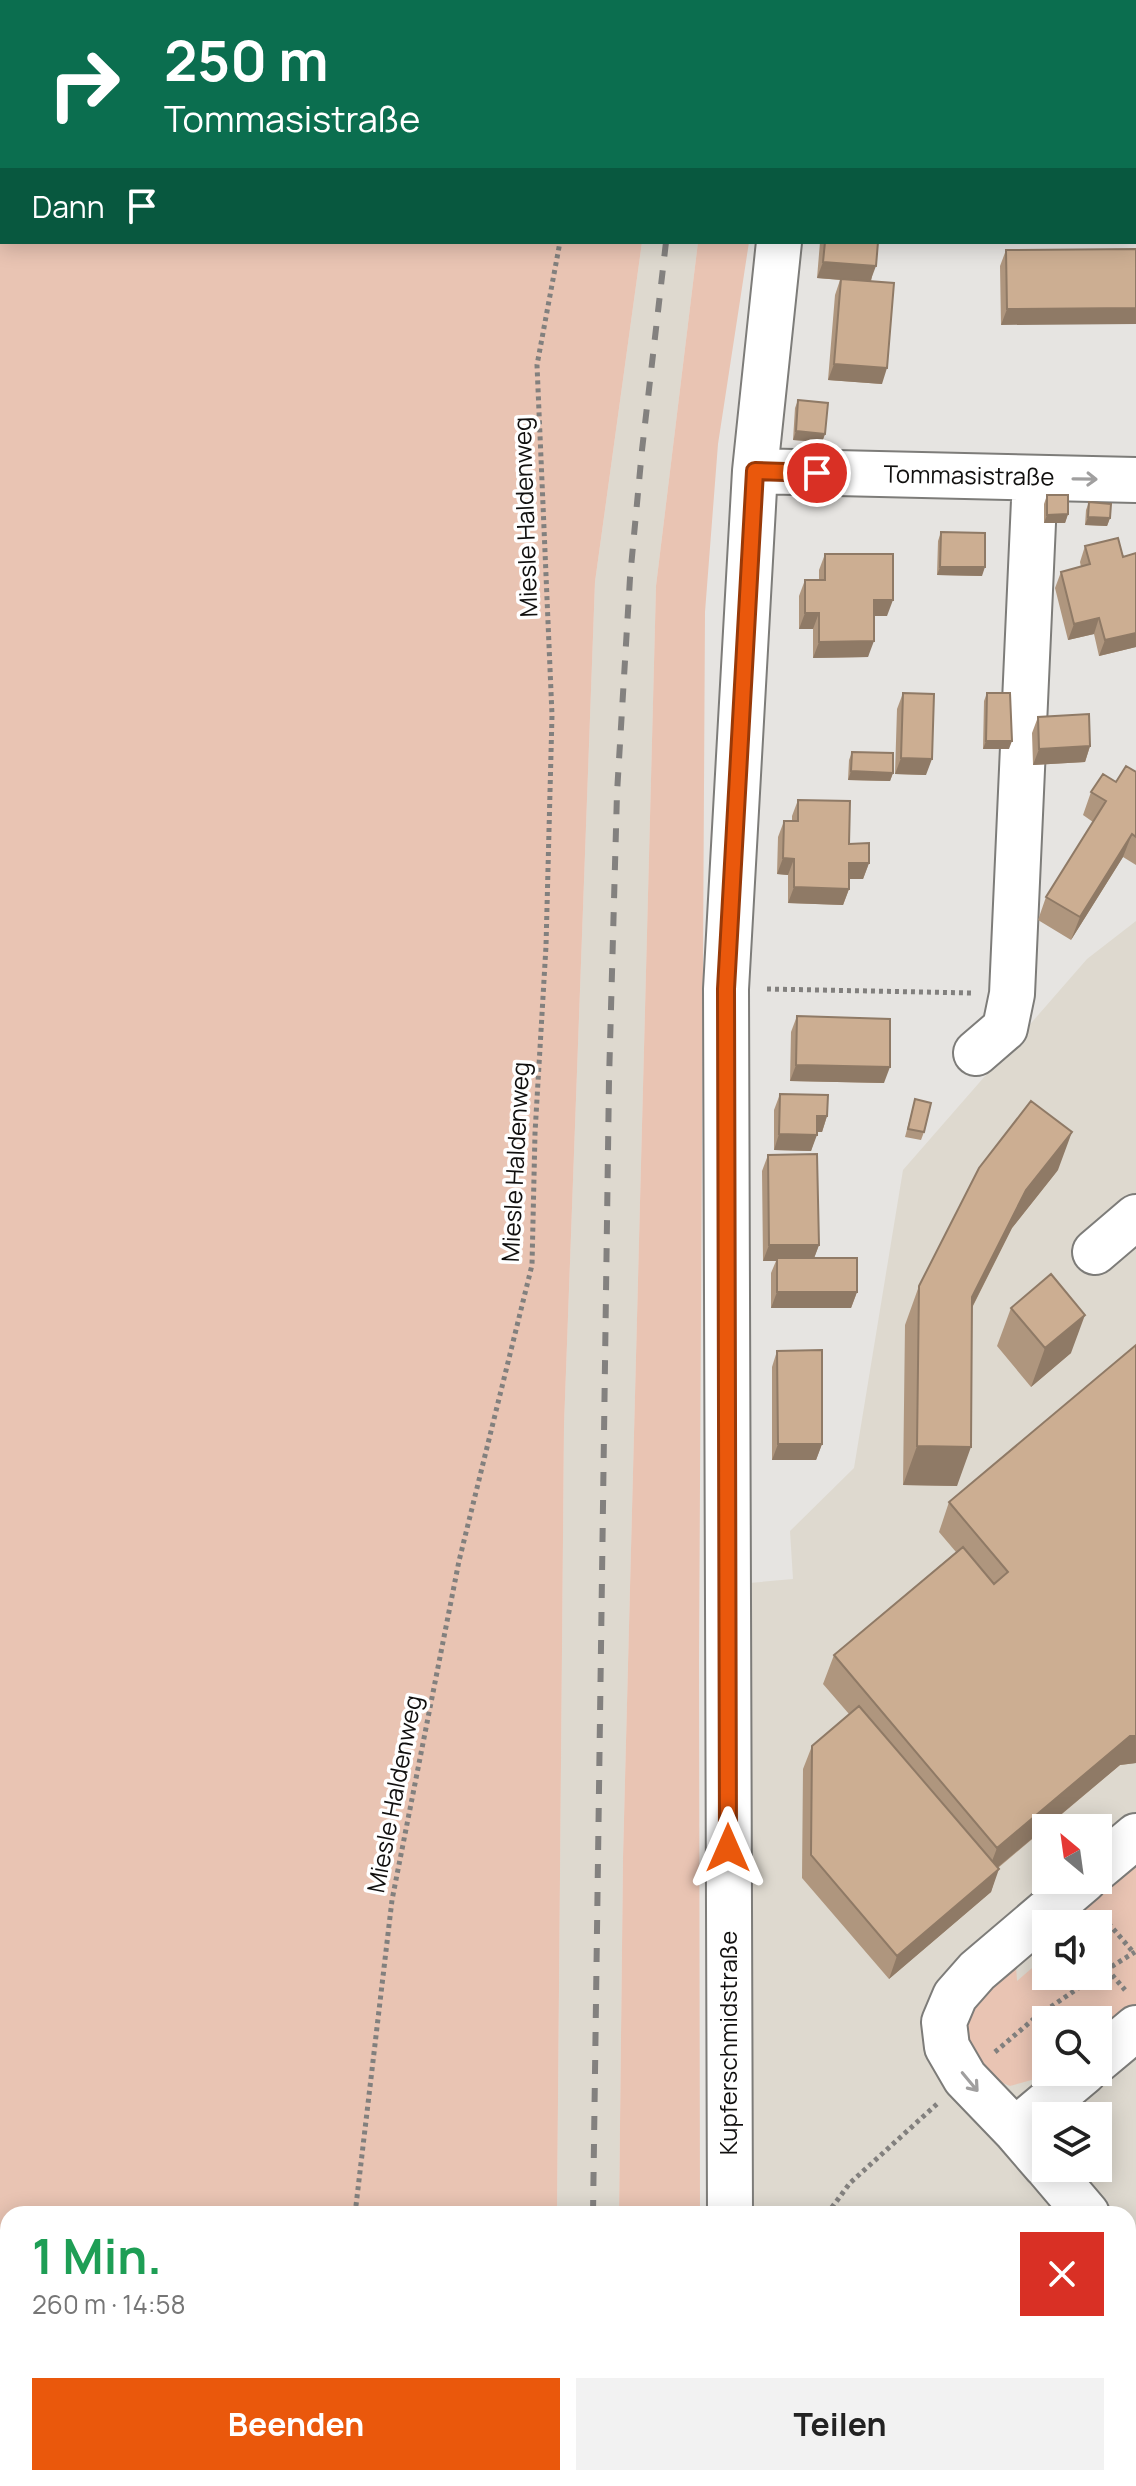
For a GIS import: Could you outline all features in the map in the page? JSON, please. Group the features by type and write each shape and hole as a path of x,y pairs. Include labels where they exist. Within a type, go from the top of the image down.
{"street":[{"name":"Kupferschmidstraße","path":"730,2206 726,989 755,471 779,244"},
{"name":"Tommasistraße","path":"755,471 1136,480"},
{"path":"976,1053 1005,1028 1012,994 1035,478"},
{"path":"1095,1252 1136,1217"},
{"path":"1112,1856 1136,1836"},
{"path":"1032,2150 965,2078 947,2047 944,2022 955,1996 977,1971 1068,1894"},
{"path":"1112,2039 1131,2010"},
{"path":"1015,2130 1067,2086"},
{"path":"1060,2182 1080,2206"}],"path":[{"name":"Miesle Haldenweg","path":"356,2206 392,1900 459,1561 532,1265 552,715 537,365 560,244"},
{"path":"726,989 1012,994"},
{"path":"1112,1966 1136,1952"},
{"path":"1112,1978 1131,2010"},
{"path":"833,2206 850,2183 965,2078 1036,2017 1076,1990"}],"shaded area":[{"path":"0,244 642,244 595,582 564,1426 557,2206 0,2206"},
{"path":"642,244 698,244 656,586 623,1857 619,2206 557,2206 564,1426 595,582"},
{"path":"698,244 749,244 718,444 705,612 699,1661 700,2206 619,2206 623,1857 656,586"},
{"path":"1136,921 1136,2206 754,2206 749,1583 793,1579 790,1531 854,1468 903,1170 1087,959"},
{"path":"1136,1847 1136,2012 1112,2032 1112,2006 1032,2006 1032,2080 1010,2086 983,2075 962,2040 968,1998 1015,1952 1017,1981 1032,1968 1032,1990 1112,1990 1112,1910 1067,1910 1066,1906 1080,1894 1112,1894 1112,1867"}],"building":[{"path":"825,244 878,244 876,266 823,262"},
{"path":"1136,249 1136,308 1007,309 1006,250"},
{"path":"841,279 894,283 887,368 834,364"},
{"path":"798,400 828,403 825,434 796,431"},
{"path":"1047,495 1068,495 1068,514 1047,515"},
{"path":"1089,502 1111,504 1110,518 1088,517"},
{"path":"941,532 985,533 985,567 940,567"},
{"path":"1118,538 1123,557 1136,553 1136,633 1105,640 1099,618 1074,624 1061,572 1090,564 1085,546"},
{"path":"825,554 893,554 893,600 874,600 874,641 819,642 819,613 805,613 805,580 825,580"},
{"path":"903,693 934,694 932,759 901,758"},
{"path":"987,693 1010,693 1012,741 986,741"},
{"path":"1089,714 1090,746 1039,749 1038,717"},
{"path":"852,752 893,753 893,773 851,771"},
{"path":"1126,766 1136,772 1136,837 1132,834 1080,917 1046,897 1106,801 1091,792 1103,774 1116,782"},
{"path":"798,800 850,801 849,844 869,843 869,863 849,863 849,889 794,887 794,859 783,858 784,821 798,821"},
{"path":"797,1016 890,1019 890,1067 796,1065"},
{"path":"780,1094 828,1095 827,1116 817,1116 817,1135 779,1134"},
{"path":"915,1099 931,1103 924,1132 908,1129"},
{"path":"1031,1101 1072,1132 1026,1190 972,1297 971,1447 917,1446 919,1286 979,1168"},
{"path":"817,1154 819,1245 769,1245 768,1155"},
{"path":"777,1258 857,1258 857,1292 777,1292"},
{"path":"1051,1274 1085,1315 1045,1348 1011,1308"},
{"path":"1136,1345 1136,1736 1130,1736 1037,1814 1032,1814 1032,1819 997,1848 834,1655 963,1547 994,1584 1008,1572 949,1502"},
{"path":"822,1350 822,1444 778,1444 777,1351"},
{"path":"859,1706 999,1869 897,1956 811,1855 812,1746"}],"railway":[{"path":"593,2206 609,1080 617,793 630,578 666,244"}],"route":[{"path":"728,1848 726,989 755,471 817,473"}]}
